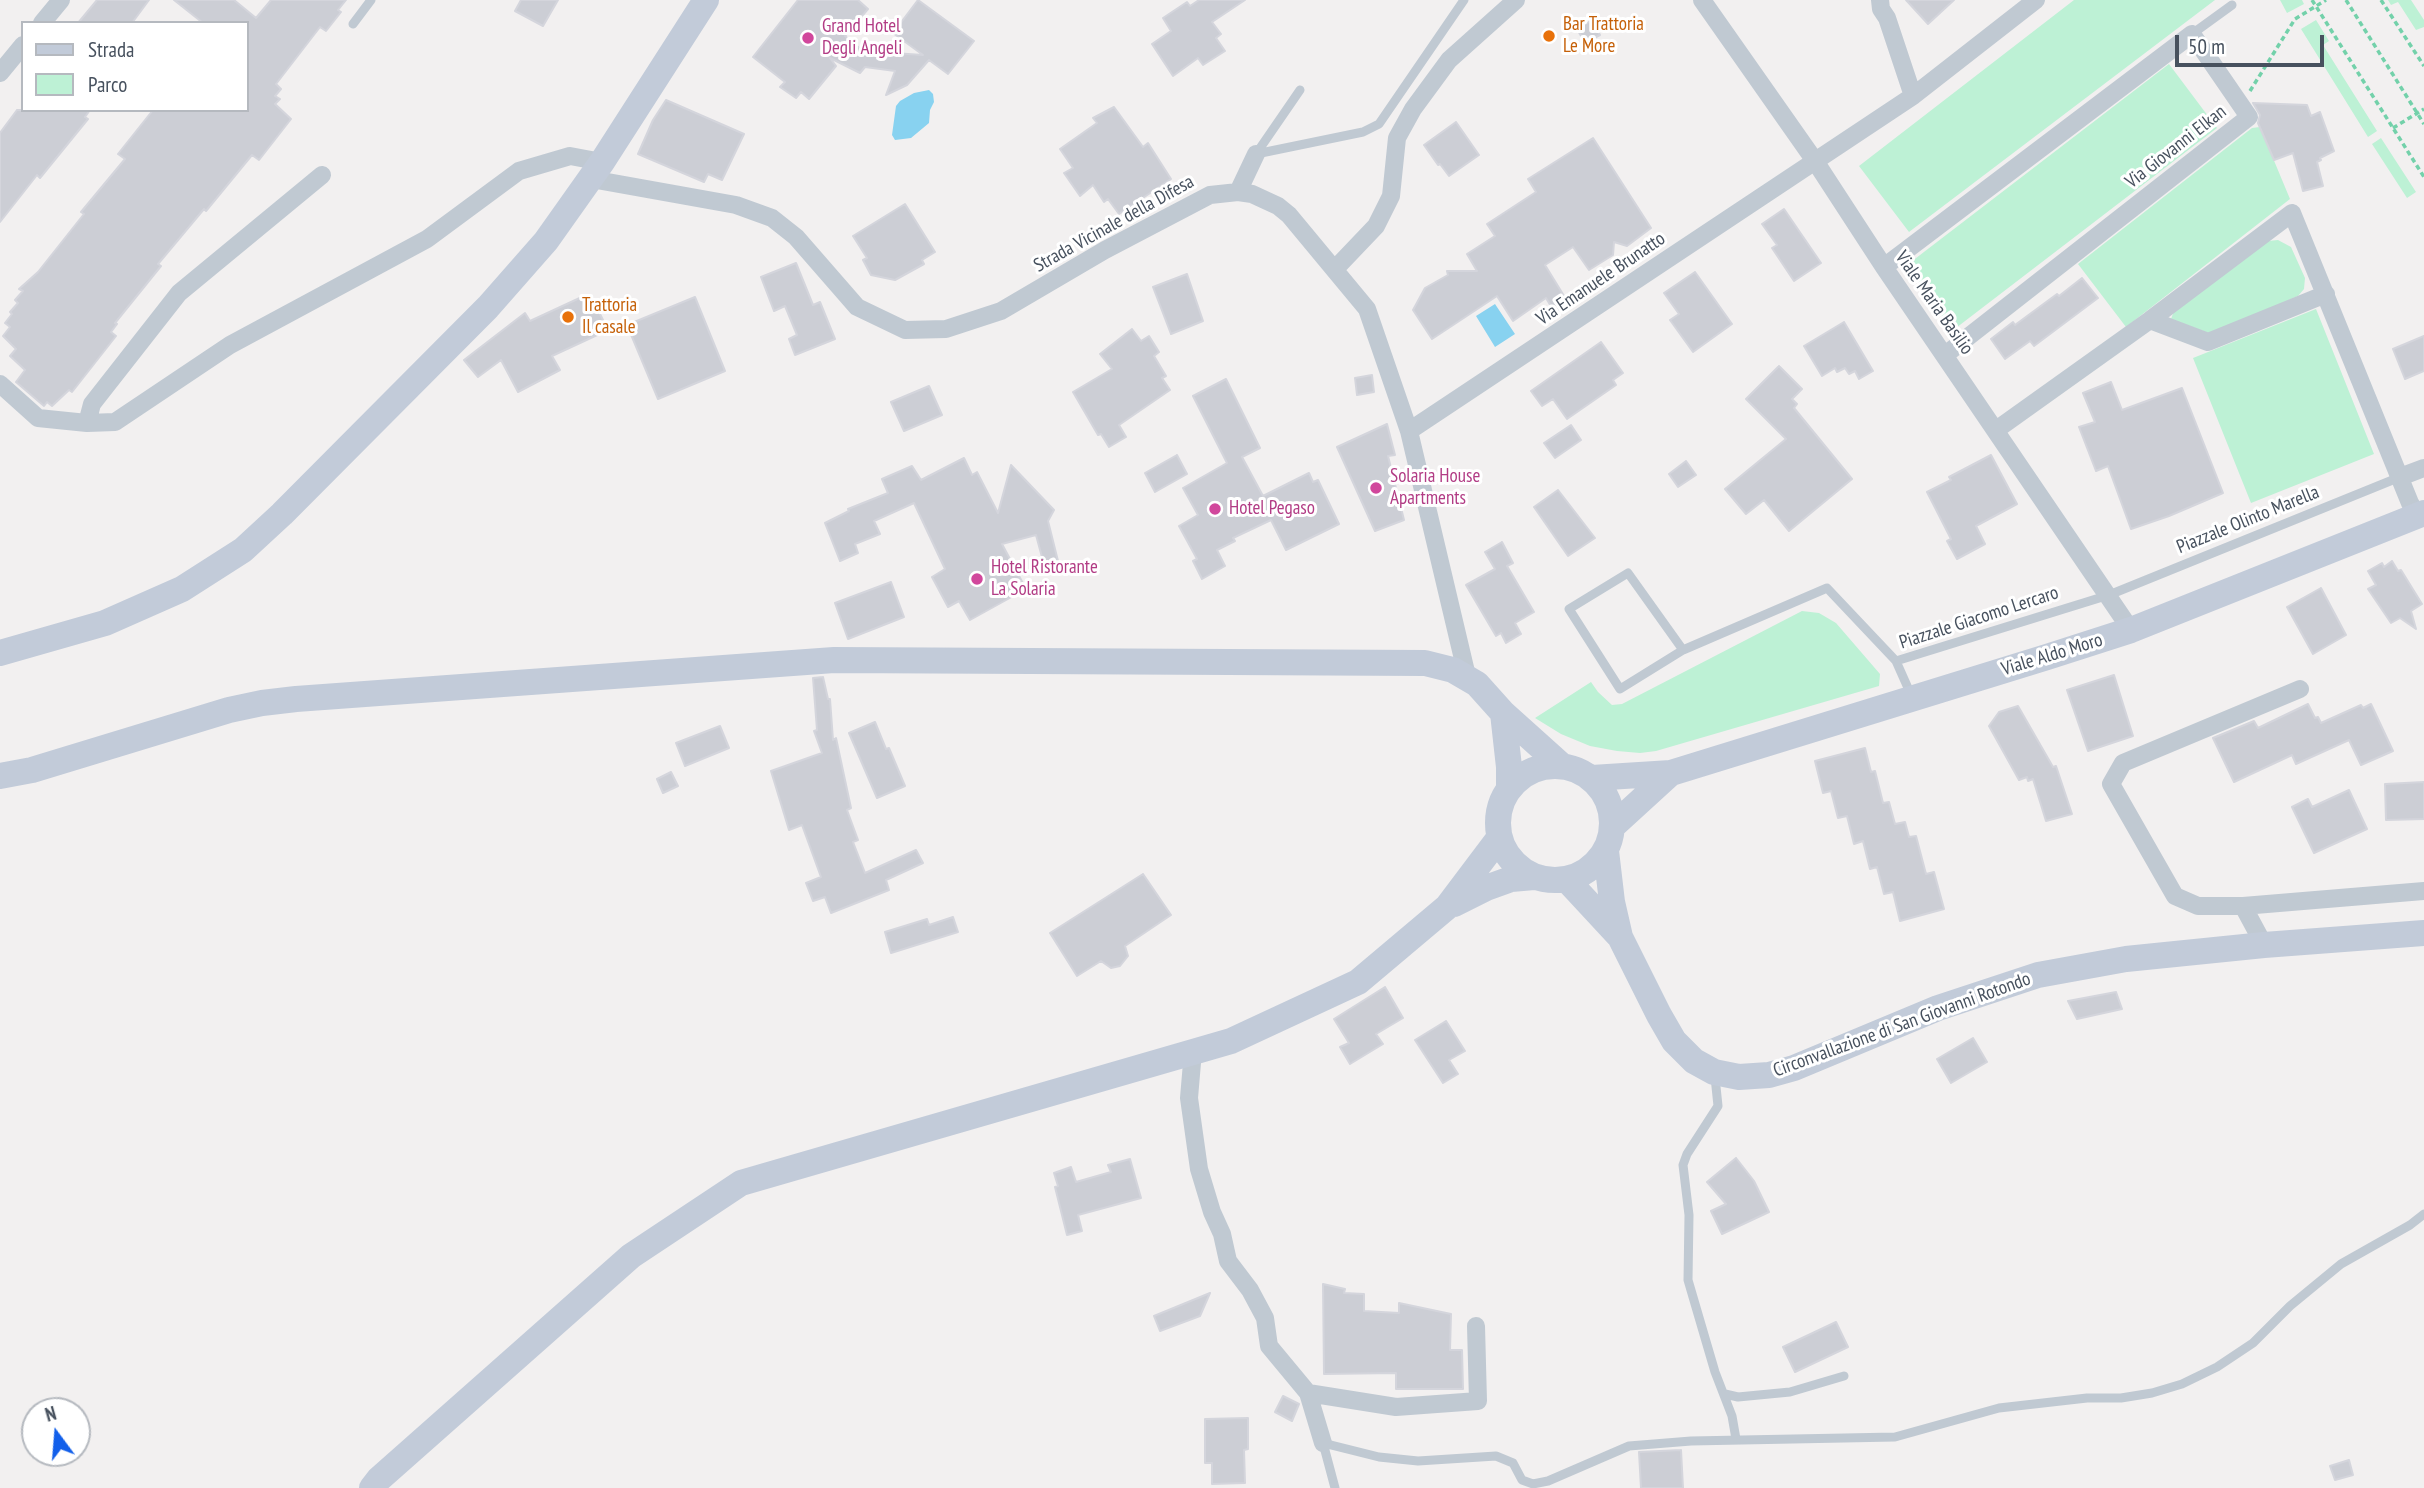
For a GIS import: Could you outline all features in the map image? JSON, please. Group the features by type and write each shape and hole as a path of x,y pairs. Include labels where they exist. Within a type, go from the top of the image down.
{"main road":[{"path":"0,653 105,623 192,583 243,550 282,514 488,307 546,242 596,171 706,0"},
{"name":"Viale Aldo Moro","path":"1592,778 1671,773 2132,630 2421,515"},
{"path":"0,776 32,770 229,710 273,702 820,661 1410,662 1440,666 1467,676 1503,713 1562,766"},
{"path":"1503,713 1509,789"},
{"path":"1562,766 1592,778 1611,808 1610,839 1596,864 1583,874 1567,880 1550,881 1534,877 1518,868 1499,838 1501,804 1509,789 1524,775 1542,767 1562,766"},
{"name":"Viale Aldo Moro","path":"1610,839 1671,773"},
{"path":"1447,908 1499,838"},
{"name":"Circonvallazione di San Giovanni Rotondo","path":"1610,839 1612,902 1620,937 1658,1015 1674,1041 1693,1061 1714,1072 1739,1077 1769,1075 1794,1068 1938,1008 2038,975 2126,959 2424,933"},
{"path":"372,1488 631,1256 741,1183 1231,1041 1358,982 1447,908 1510,879 1534,877"},
{"name":"Circonvallazione di San Giovanni Rotondo","path":"1567,880 1620,937"}],"street":[{"path":"44,21 61,0"},
{"path":"1335,269 1376,226 1391,196 1397,138 1413,109 1449,60 1516,0"},
{"name":"Viale Maria Basilio","path":"1702,0 2132,630"},
{"path":"1880,0 1913,96"},
{"name":"Via Emanuele Brunatto","path":"1409,431 1913,96 2036,0"},
{"path":"1884,267 2192,34"},
{"name":"Via Giovanni Elkan","path":"1945,355 2249,117 2192,34"},
{"path":"0,73 21,47"},
{"path":"1238,192 1256,153"},
{"name":"Strada Vicinale della Difesa","path":"0,384 38,418 87,423 116,422 230,345 427,239 519,171 570,156 596,171 736,205 772,218 796,237 857,307 905,330 946,329 1001,311 1198,201 1224,192 1252,194 1278,206 1289,215 1367,309 1409,431 1467,676"},
{"path":"87,423 92,404 179,293 322,175"},
{"path":"1996,430 2150,320 2292,213 2400,477 2421,515"},
{"path":"2150,320 2208,342 2326,294"},
{"path":"2400,477 2424,468"},
{"path":"2300,689 2123,763 2111,784 2175,896 2198,905 2243,906 2424,891"},
{"path":"2243,906 2264,945"},
{"path":"1193,1051 1189,1098 1199,1169 1222,1234 1228,1261 1250,1290 1265,1318 1269,1346 1308,1394 1323,1443"},
{"path":"1308,1394 1396,1408 1478,1401 1476,1326"}],"lane":[{"path":"353,24 371,0"},
{"path":"1256,153 1363,132 1380,124 1464,0"},
{"path":"2192,34 2232,5"},
{"path":"1256,153 1300,90"},
{"name":"Piazzale Olinto Marella","path":"2109,595 2400,477"},
{"path":"1682,650 1628,573 1569,609 1620,689 1682,650 1827,588 1896,661"},
{"name":"Piazzale Giacomo Lercaro","path":"1912,698 1896,661 2109,595"},
{"path":"1714,1072 1718,1106 1687,1154 1683,1165 1689,1215 1688,1280 1715,1372 1732,1416 1736,1439"},
{"path":"1335,1488 1323,1443 1379,1457 1418,1461 1496,1456 1513,1463 1522,1480 1533,1484 1548,1481 1629,1446 1736,1439 1895,1437 1999,1408 2152,1393 2182,1384 2217,1367 2253,1343 2290,1306 2341,1264 2410,1225 2424,1214"},
{"path":"1725,1394 1738,1397 1790,1392 1844,1376"}],"path":[{"path":"2312,0 2424,177"},
{"path":"2238,101 2254,88 2295,19 2326,0"},
{"path":"2346,0 2424,124"},
{"path":"2381,0 2424,66"},
{"path":"2393,128 2424,109"}],"green space":[{"path":"2074,0 2215,0 1909,232 1859,166"},
{"path":"2280,0 2302,0 2304,4 2287,13"},
{"path":"2388,0 2411,0 2424,20 2424,27 2416,30 2398,2 2391,5"},
{"path":"2316,20 2329,41 2323,45 2377,131 2368,137 2301,29"},
{"path":"2169,64 2217,128 1952,331 1907,265"},
{"path":"2260,127 2290,199 2126,327 2078,264 2252,128"},
{"path":"2381,138 2416,192 2407,198 2372,144"},
{"path":"2278,240 2291,247 2305,278 2304,289 2298,296 2211,334 2171,319 2174,311 2268,241"},
{"path":"2316,309 2374,454 2251,503 2193,358"},
{"path":"1802,611 1819,613 1836,623 1880,674 1879,686 1656,751 1640,753 1590,746 1561,734 1535,718 1591,682 1612,705 1622,704"}],"water":[{"path":"929,90 933,94 934,102 929,123 911,138 895,140 892,135 896,106 914,93"},
{"path":"1495,304 1515,334 1495,347 1476,316"}],"building":[{"path":"97,0 149,0 133,21 80,21"},
{"path":"174,0 234,0 256,18 271,0 346,0 338,10 341,12 326,31 320,27 276,84 281,89 275,96 280,99 275,104 291,119 259,160 252,155 158,264 161,266 115,323 117,324 111,332 116,336 72,392 69,390 52,406 47,402 44,406 16,382 25,370 10,356 16,349 3,336 10,327 5,323 12,314 10,312 18,303 15,300 23,291 19,289 38,272 84,214 81,212 125,159 118,154 151,112 248,112 248,21 200,21"},
{"path":"521,0 558,0 543,26 515,11"},
{"path":"798,0 858,0 868,9 845,36 863,51 923,55 893,33 918,0 974,41 948,74 929,60 907,85 886,95 895,71 865,67 860,73 830,58 836,66 809,99 801,92 796,98 780,87 785,82 753,57"},
{"path":"1199,0 1245,0 1212,22 1221,34 1216,38 1225,51 1203,65 1198,58 1173,76 1152,44 1171,31 1163,18 1187,2 1190,6"},
{"path":"1906,0 1954,0 1928,24"},
{"path":"1592,20 1600,35 1585,43 1577,29"},
{"path":"666,100 744,134 722,180 708,174 704,182 638,154 653,120"},
{"path":"2253,103 2307,105 2311,116 2320,112 2334,151 2317,162 2323,186 2303,191 2293,153 2274,160 2258,123 2260,115"},
{"path":"1114,107 1143,147 1148,143 1171,179 1119,214 1108,199 1104,202 1093,185 1080,196 1064,173 1073,168 1060,149 1097,123 1093,118"},
{"path":"17,110 89,112 85,117 88,119 40,178 37,175 0,222 0,133"},
{"path":"1456,122 1479,155 1449,176 1424,145"},
{"path":"1593,138 1651,228 1627,246 1614,242 1613,255 1589,270 1573,247 1545,265 1569,304 1555,313 1546,298 1513,321 1497,296 1432,339 1413,310 1425,288 1448,275 1447,271 1477,271 1467,254 1495,236 1487,224 1536,192 1528,179"},
{"path":"905,204 935,252 922,260 924,264 895,280 871,275 863,260 867,258 853,236"},
{"path":"1784,209 1821,263 1794,281 1772,248 1777,245 1762,224"},
{"path":"796,263 813,305 820,302 835,339 795,355 789,339 797,335 785,306 774,311 761,277"},
{"path":"1695,272 1732,324 1693,352 1670,320 1679,314 1664,293"},
{"path":"1187,274 1203,321 1171,334 1153,287"},
{"path":"2082,278 2098,298 2034,346 2030,341 2005,359 1991,339 2057,294 2059,296"},
{"path":"584,296 596,313 599,312 608,330 552,356 560,370 518,392 501,360 478,377 464,360 525,313 530,321"},
{"path":"695,297 725,371 658,399 627,325"},
{"path":"1844,322 1873,371 1859,379 1855,371 1849,374 1845,368 1837,372 1835,368 1822,376 1804,346"},
{"path":"1132,329 1141,341 1149,336 1159,352 1154,356 1166,376 1162,378 1170,390 1119,425 1126,437 1109,447 1101,434 1098,435 1073,392 1112,369 1100,354"},
{"path":"2424,336 2424,371 2405,379 2393,349"},
{"path":"1601,342 1623,373 1613,380 1616,385 1567,419 1553,399 1542,406 1531,391"},
{"path":"1779,366 1802,389 1792,399 1797,404 1794,408 1852,479 1789,531 1764,500 1746,514 1725,489 1786,439 1746,399"},
{"path":"1372,375 1374,392 1357,395 1355,378"},
{"path":"1226,379 1260,448 1242,457 1263,496 1309,473 1313,482 1318,480 1339,524 1286,550 1271,520 1233,538 1235,541 1217,550 1225,566 1202,579 1193,561 1197,559 1179,526 1198,515 1183,488 1227,463 1193,396"},
{"path":"2111,382 2122,410 2182,388 2223,493 2131,529 2108,466 2096,471 2079,427 2095,422 2083,393"},
{"path":"929,386 942,415 904,431 891,402"},
{"name":"Solaria House Apartments","path":"1387,424 1395,455 1388,456 1404,520 1375,531 1337,447"},
{"path":"1571,425 1581,440 1555,458 1544,443"},
{"path":"1177,455 1187,474 1155,492 1145,473"},
{"path":"1991,455 2017,504 1976,526 1985,544 1957,559 1947,541 1951,539 1927,492"},
{"path":"964,458 972,475 977,472 998,513 1011,465 1054,510 1048,521 1060,569 1046,572 1036,535 1002,544 1026,589 970,620 959,601 948,607 932,577 945,569 914,503 874,521 880,534 855,544 858,553 840,561 825,523 849,511 848,509 888,493 882,479 912,466 921,480"},
{"path":"1686,461 1696,475 1678,487 1669,474"},
{"path":"1558,490 1595,538 1568,556 1534,507"},
{"path":"1502,542 1513,563 1507,566 1534,612 1515,623 1521,634 1506,643 1501,633 1496,636 1466,585 1495,569 1485,552"},
{"path":"2392,561 2398,571 2401,570 2422,604 2411,611 2416,629 2400,618 2391,623 2368,589 2376,585 2368,571 2382,563 2384,567"},
{"path":"891,582 904,617 848,639 835,603"},
{"path":"2321,588 2346,635 2313,654 2287,607"},
{"path":"2114,675 2133,736 2088,751 2067,690"},
{"path":"823,677 830,699 833,740 836,738 851,808 847,810 858,840 853,842 865,873 916,850 923,863 886,880 889,890 831,913 825,897 813,901 806,883 821,877 802,825 789,830 771,771 822,753 814,731 817,730 813,678"},
{"path":"2308,704 2315,718 2318,717 2321,723 2361,705 2363,708 2371,704 2393,751 2361,765 2349,740 2296,764 2292,755 2234,782 2213,738 2254,721 2258,728"},
{"path":"2018,706 2053,767 2056,766 2072,814 2046,821 2033,779 2028,781 2027,777 2019,780 1989,726 1999,712"},
{"path":"875,722 905,786 877,798 849,733"},
{"path":"720,726 729,748 685,766 676,743"},
{"path":"1865,748 1871,772 1875,771 1883,803 1889,802 1895,824 1905,822 1909,837 1916,836 1926,874 1934,872 1944,909 1900,921 1893,892 1884,894 1877,867 1870,869 1863,841 1854,844 1847,816 1838,818 1831,791 1823,793 1815,761"},
{"path":"671,772 678,786 663,793 657,779"},
{"path":"2424,782 2424,819 2386,820 2385,784"},
{"path":"2349,790 2367,829 2314,853 2292,807 2308,799 2312,807"},
{"path":"1143,874 1171,915 1125,946 1128,956 1120,966 1111,968 1101,961 1077,976 1050,933"},
{"path":"953,917 958,932 891,953 885,932 927,919 929,925"},
{"path":"1385,987 1403,1018 1376,1034 1383,1044 1350,1064 1340,1047 1349,1043 1334,1019"},
{"path":"2116,992 2122,1009 2077,1019 2068,1001"},
{"path":"1446,1021 1465,1051 1449,1060 1458,1074 1443,1083 1415,1040"},
{"path":"1973,1038 1987,1062 1951,1083 1937,1059"},
{"path":"1736,1158 1754,1181 1769,1212 1722,1234 1711,1211 1726,1204 1707,1182"},
{"path":"1130,1159 1141,1198 1078,1215 1082,1231 1067,1235 1054,1173 1071,1167 1076,1182 1111,1172 1108,1165"},
{"path":"1323,1284 1345,1289 1344,1293 1364,1294 1364,1311 1399,1313 1399,1303 1451,1314 1450,1350 1462,1350 1463,1389 1396,1389 1396,1373 1324,1374"},
{"path":"1210,1293 1200,1316 1160,1331 1154,1316"},
{"path":"1836,1322 1848,1347 1795,1372 1783,1347"},
{"path":"1283,1396 1299,1404 1292,1421 1275,1412"},
{"path":"1248,1418 1248,1449 1244,1450 1245,1483 1212,1484 1212,1463 1205,1463 1205,1419"},
{"path":"1681,1450 1683,1488 1641,1488 1639,1452"},
{"path":"2349,1460 2353,1475 2335,1480 2330,1466"}],"place":[{"name":"Bar Trattoria Le More","path":"1549,36"},
{"name":"Grand Hotel Degli Angeli","path":"808,38"},
{"name":"Trattoria Il casale","path":"568,317"},
{"name":"Solaria House Apartments","path":"1376,488"},
{"name":"Hotel Pegaso","path":"1215,509"},
{"name":"Hotel Ristorante La Solaria","path":"977,579"}]}
